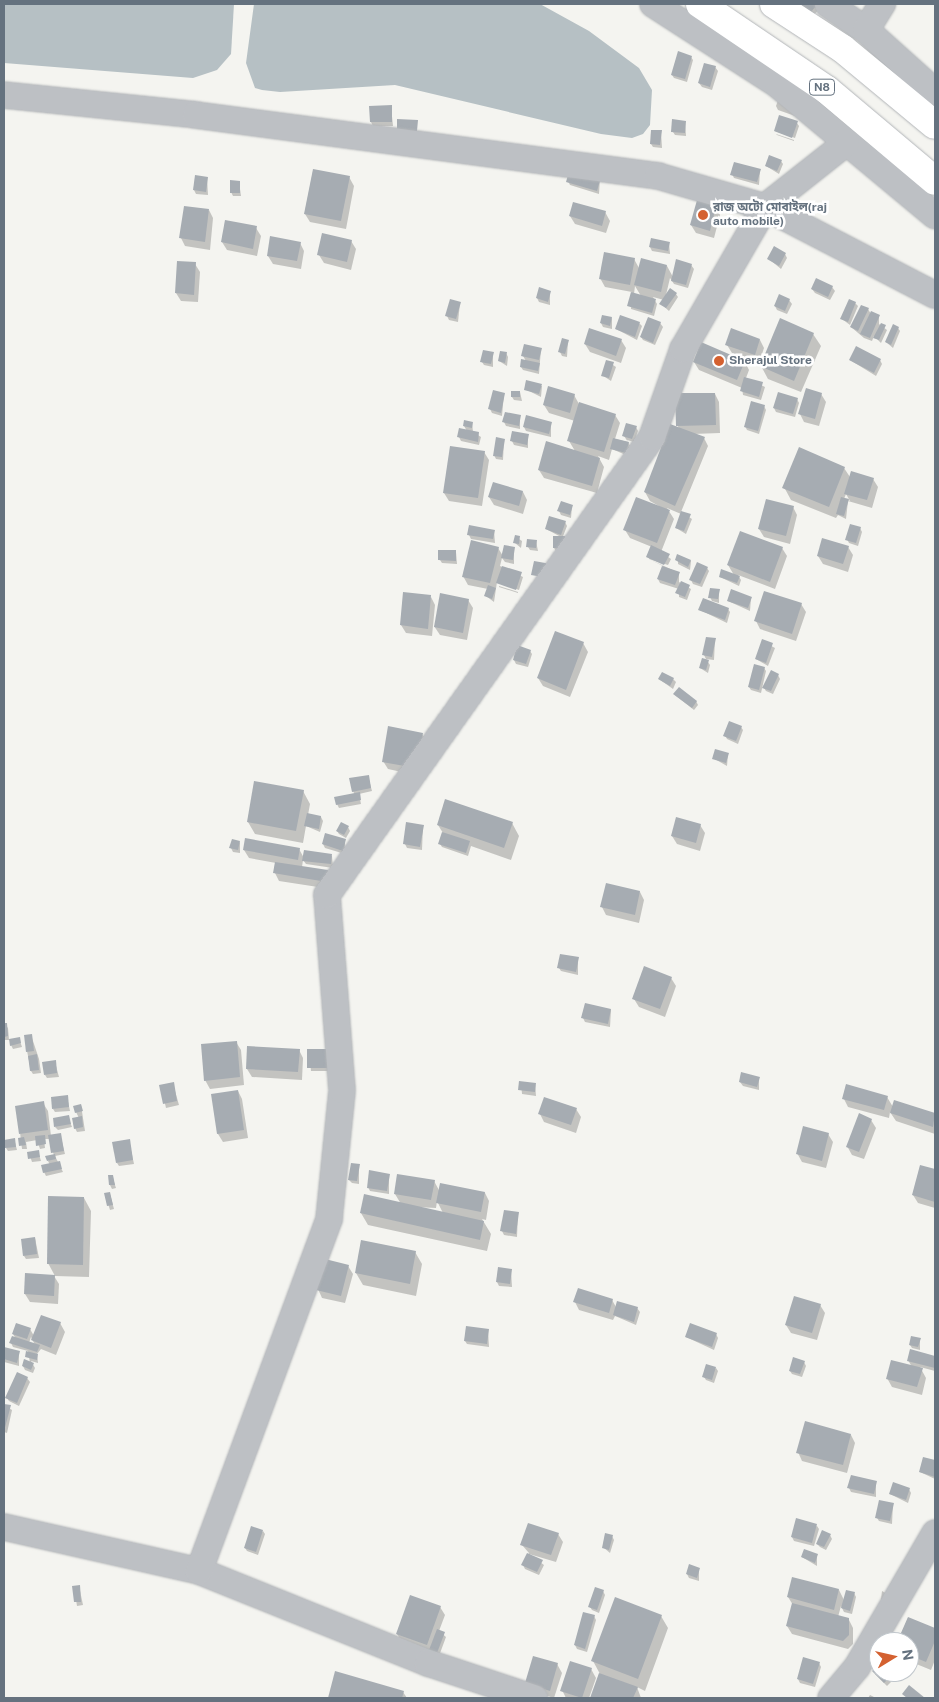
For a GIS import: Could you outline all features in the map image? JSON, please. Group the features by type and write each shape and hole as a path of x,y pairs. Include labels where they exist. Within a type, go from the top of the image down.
{"highway":[{"name":"N8","path":"700,4 827,90 935,181"},
{"path":"774,4 843,49 935,125"}],"street":[{"path":"653,4 778,85 935,216"},
{"path":"828,4 866,30 935,92"},
{"path":"866,30 882,4"},
{"path":"4,94 196,115 658,176 765,206 935,295"},
{"path":"199,1570 329,1219 342,1090 327,895 652,437 683,348 765,206 846,143"},
{"path":"4,1526 199,1570 428,1663 534,1698"},
{"path":"831,1698 856,1667 935,1533"}],"shaded area":[{"path":"4,4 234,4 231,54 217,70 193,78 4,63"},
{"path":"254,4 540,4 589,31 639,68 652,90 650,125 643,134 632,138 601,134 395,85 280,92 255,88 246,63"}],"building":[{"path":"804,4 818,4 809,14 801,6"},
{"path":"678,51 692,56 685,79 671,75"},
{"path":"704,63 716,66 710,87 698,83"},
{"path":"392,105 392,122 370,122 369,106"},
{"path":"779,115 798,121 792,138 774,131"},
{"path":"397,119 418,120 417,131 397,131"},
{"path":"672,119 686,121 685,133 671,132"},
{"path":"651,130 662,130 660,145 650,144"},
{"path":"769,155 782,160 777,171 765,166"},
{"path":"734,162 761,169 757,182 730,175"},
{"path":"570,168 601,177 597,191 566,182"},
{"path":"313,169 350,176 341,221 304,214"},
{"path":"195,175 208,177 206,192 193,190"},
{"path":"230,180 240,181 240,193 230,193"},
{"name":"রাজ অটো মোবাইল(raj auto mobile)","path":"697,200 716,206 710,231 690,225"},
{"path":"573,202 606,211 602,226 569,216"},
{"path":"184,206 209,209 205,242 179,238"},
{"path":"225,220 257,226 253,249 221,242"},
{"path":"322,233 352,240 347,262 317,255"},
{"path":"270,236 301,242 297,261 267,256"},
{"path":"651,238 670,242 668,251 649,247"},
{"path":"774,246 786,253 779,266 767,259"},
{"path":"604,252 635,258 630,285 599,279"},
{"path":"641,258 667,265 661,292 634,285"},
{"path":"676,259 692,264 686,285 671,281"},
{"path":"177,261 196,262 194,295 175,293"},
{"path":"816,278 833,286 828,297 811,289"},
{"path":"539,287 551,291 548,302 536,298"},
{"path":"670,288 677,293 666,308 659,304"},
{"path":"631,292 656,299 652,313 627,306"},
{"path":"779,294 790,299 785,311 774,306"},
{"path":"450,299 461,302 456,319 445,316"},
{"path":"849,299 856,302 848,322 840,319"},
{"path":"861,305 869,308 858,331 850,327"},
{"path":"871,311 880,315 870,338 860,334"},
{"path":"602,315 612,317 610,326 600,323"},
{"path":"620,315 640,322 635,337 615,329"},
{"path":"648,317 661,322 653,343 640,337"},
{"path":"780,318 814,333 794,381 760,366"},
{"path":"881,323 886,325 879,340 873,338"},
{"path":"893,324 899,327 891,345 885,342"},
{"path":"589,328 622,339 616,356 584,344"},
{"path":"731,328 760,339 755,355 725,345"},
{"path":"562,338 569,340 565,354 558,352"},
{"name":"Sherajul Store","path":"701,342 745,361 737,380 693,362"},
{"path":"524,344 542,348 539,360 521,356"},
{"path":"856,346 881,359 874,373 849,360"},
{"path":"483,350 494,352 491,364 480,362"},
{"path":"500,351 507,352 505,363 498,361"},
{"path":"521,359 540,363 538,371 520,367"},
{"path":"606,360 614,362 609,378 601,376"},
{"path":"744,377 763,382 759,397 740,391"},
{"path":"526,380 542,384 539,394 524,390"},
{"path":"548,386 575,394 570,413 543,405"},
{"path":"806,388 822,393 815,419 798,414"},
{"path":"493,390 505,393 501,413 488,409"},
{"path":"511,391 520,391 520,397 511,397"},
{"path":"778,392 798,398 793,414 773,408"},
{"path":"675,393 715,393 716,425 676,426"},
{"path":"751,401 765,405 758,431 744,427"},
{"path":"579,402 616,414 604,452 567,441"},
{"path":"505,412 521,415 519,426 502,422"},
{"path":"526,415 552,422 549,434 523,427"},
{"path":"464,420 473,422 472,428 463,426"},
{"path":"626,423 637,426 632,439 622,436"},
{"path":"670,424 705,437 675,506 644,492"},
{"path":"459,428 479,432 478,442 457,437"},
{"path":"512,431 529,434 527,445 510,441"},
{"path":"496,437 505,439 502,457 493,456"},
{"path":"613,438 629,442 626,453 610,449"},
{"path":"546,441 600,458 592,486 538,470"},
{"path":"450,446 485,451 478,498 443,493"},
{"path":"799,447 845,467 829,507 782,488"},
{"path":"851,471 874,478 867,500 844,494"},
{"path":"493,482 523,491 519,506 488,497"},
{"path":"636,497 670,510 657,543 623,530"},
{"path":"841,497 849,499 844,516 836,514"},
{"path":"766,499 794,506 786,536 758,529"},
{"path":"561,501 573,505 570,515 557,511"},
{"path":"681,511 691,514 684,531 675,528"},
{"path":"549,516 566,521 561,535 545,529"},
{"path":"850,524 861,527 856,543 845,540"},
{"path":"469,525 495,530 493,539 467,535"},
{"path":"740,531 783,547 770,582 727,565"},
{"path":"515,535 520,536 519,544 513,543"},
{"path":"553,536 568,536 568,548 553,548"},
{"path":"822,538 849,546 843,564 817,556"},
{"path":"527,539 537,540 536,548 526,547"},
{"path":"471,540 499,547 490,583 462,577"},
{"path":"504,545 515,547 513,560 501,558"},
{"path":"651,545 670,554 664,565 646,557"},
{"path":"438,550 456,550 456,561 438,560"},
{"path":"677,554 691,560 688,567 675,560"},
{"path":"534,561 551,564 548,578 531,575"},
{"path":"697,562 708,567 700,584 689,580"},
{"path":"502,566 522,572 516,590 496,583"},
{"path":"662,566 680,572 675,585 657,579"},
{"path":"721,569 740,576 737,583 719,577"},
{"path":"681,581 690,585 685,597 675,593"},
{"path":"488,585 496,588 492,599 484,596"},
{"path":"710,588 720,589 718,599 708,598"},
{"path":"731,589 752,597 748,608 727,601"},
{"path":"764,591 802,603 792,634 754,621"},
{"path":"403,592 431,595 428,629 400,625"},
{"path":"440,593 469,599 463,633 434,627"},
{"path":"703,598 729,608 725,620 698,610"},
{"path":"555,631 584,642 566,690 537,678"},
{"path":"706,637 716,638 712,657 702,655"},
{"path":"762,639 773,643 766,663 755,659"},
{"path":"517,645 531,650 526,664 513,660"},
{"path":"702,658 709,660 706,670 699,668"},
{"path":"754,664 765,667 759,690 748,687"},
{"path":"771,670 779,674 771,691 762,688"},
{"path":"662,672 674,678 670,686 658,679"},
{"path":"679,687 697,701 692,708 673,694"},
{"path":"729,721 742,726 736,741 723,736"},
{"path":"388,726 423,733 416,768 382,762"},
{"path":"715,749 729,753 726,763 712,759"},
{"path":"369,775 371,788 352,792 349,778"},
{"path":"254,781 304,790 296,831 247,822"},
{"path":"360,792 361,800 336,805 334,797"},
{"path":"445,799 513,822 504,848 437,825"},
{"path":"307,813 321,816 319,829 304,826"},
{"path":"676,817 701,824 696,843 671,836"},
{"path":"341,822 349,826 344,835 336,831"},
{"path":"406,822 424,825 420,847 403,844"},
{"path":"442,832 470,841 466,853 438,844"},
{"path":"325,833 346,839 343,851 322,844"},
{"path":"245,838 300,848 298,860 243,850"},
{"path":"232,839 240,841 238,850 229,848"},
{"path":"304,850 332,854 331,864 302,861"},
{"path":"275,862 328,870 327,882 273,873"},
{"path":"606,883 640,891 635,915 600,907"},
{"path":"560,954 579,957 576,972 557,968"},
{"path":"644,966 672,977 660,1009 632,999"},
{"path":"585,1003 611,1009 608,1024 581,1018"},
{"path":"4,1023 7,1023 8,1036 4,1037"},
{"path":"32,1034 34,1051 26,1052 24,1035"},
{"path":"20,1037 21,1043 10,1046 9,1039"},
{"path":"237,1041 240,1077 204,1081 201,1044"},
{"path":"247,1046 300,1049 298,1072 246,1069"},
{"path":"307,1049 331,1049 331,1068 307,1068"},
{"path":"37,1054 39,1070 30,1071 28,1056"},
{"path":"56,1060 57,1073 44,1075 42,1062"},
{"path":"741,1072 760,1077 757,1087 739,1082"},
{"path":"519,1081 536,1083 535,1092 518,1090"},
{"path":"174,1082 177,1101 163,1104 159,1085"},
{"path":"846,1084 888,1096 884,1110 842,1099"},
{"path":"238,1090 244,1130 217,1134 211,1094"},
{"path":"68,1095 69,1107 52,1109 51,1097"},
{"path":"544,1097 577,1108 571,1125 538,1114"},
{"path":"894,1100 935,1113 933,1127 890,1113"},
{"path":"44,1101 48,1130 19,1134 15,1106"},
{"path":"81,1104 83,1111 75,1113 73,1106"},
{"path":"859,1113 872,1119 859,1152 846,1147"},
{"path":"69,1115 71,1124 54,1127 53,1118"},
{"path":"82,1116 83,1127 74,1129 72,1118"},
{"path":"803,1126 829,1133 822,1161 796,1154"},
{"path":"61,1133 64,1151 51,1153 48,1135"},
{"path":"45,1135 46,1144 36,1146 35,1136"},
{"path":"24,1137 26,1145 19,1146 18,1138"},
{"path":"15,1138 16,1147 5,1148 4,1140"},
{"path":"130,1139 133,1160 116,1163 112,1142"},
{"path":"39,1150 40,1157 28,1159 27,1152"},
{"path":"55,1154 56,1159 47,1161 45,1156"},
{"path":"60,1161 62,1169 43,1173 41,1165"},
{"path":"351,1163 360,1164 357,1181 348,1180"},
{"path":"920,1165 935,1169 935,1202 912,1195"},
{"path":"369,1170 390,1174 387,1191 367,1188"},
{"path":"397,1174 435,1180 431,1200 394,1194"},
{"path":"108,1175 113,1175 115,1185 109,1185"},
{"path":"440,1183 485,1192 481,1212 436,1203"},
{"path":"110,1192 113,1205 107,1206 104,1193"},
{"path":"364,1194 484,1221 480,1240 360,1213"},
{"path":"48,1196 84,1197 83,1265 47,1264"},
{"path":"504,1210 519,1212 516,1234 500,1231"},
{"path":"35,1237 37,1254 23,1256 21,1239"},
{"path":"361,1240 416,1251 410,1284 355,1273"},
{"path":"325,1259 349,1265 341,1296 316,1290"},
{"path":"498,1267 512,1269 510,1284 496,1282"},
{"path":"25,1273 55,1275 54,1296 24,1294"},
{"path":"578,1288 613,1299 609,1313 573,1302"},
{"path":"794,1296 821,1304 812,1333 785,1325"},
{"path":"617,1301 638,1307 634,1322 613,1315"},
{"path":"41,1315 61,1322 51,1348 31,1340"},
{"path":"16,1323 31,1328 27,1339 12,1334"},
{"path":"690,1323 717,1333 712,1347 685,1337"},
{"path":"466,1326 489,1329 487,1344 464,1341"},
{"path":"12,1336 40,1345 37,1352 9,1343"},
{"path":"911,1336 921,1338 918,1347 909,1345"},
{"path":"4,1347 20,1351 17,1363 4,1359"},
{"path":"910,1349 935,1356 935,1368 907,1361"},
{"path":"26,1351 38,1354 37,1360 25,1357"},
{"path":"793,1357 805,1361 800,1374 789,1371"},
{"path":"24,1359 34,1363 31,1370 22,1366"},
{"path":"891,1360 923,1368 917,1387 886,1379"},
{"path":"706,1364 716,1367 712,1380 702,1377"},
{"path":"17,1372 28,1377 17,1403 5,1398"},
{"path":"4,1404 11,1405 4,1431"},
{"path":"805,1421 851,1434 843,1465 796,1453"},
{"path":"923,1457 935,1460 935,1477 919,1472"},
{"path":"851,1475 877,1481 874,1494 847,1488"},
{"path":"893,1482 910,1488 906,1500 889,1494"},
{"path":"879,1500 894,1503 890,1521 875,1518"},
{"path":"796,1518 817,1524 812,1543 791,1537"},
{"path":"528,1523 559,1533 551,1555 520,1545"},
{"path":"251,1526 263,1530 256,1552 244,1548"},
{"path":"822,1530 831,1534 824,1547 816,1544"},
{"path":"605,1533 613,1535 609,1550 602,1548"},
{"path":"804,1549 818,1554 815,1563 801,1557"},
{"path":"527,1553 543,1560 537,1572 521,1565"},
{"path":"689,1564 700,1568 697,1578 686,1574"},
{"path":"792,1577 839,1589 834,1610 787,1597"},
{"path":"80,1585 81,1602 74,1602 72,1586"},
{"path":"595,1587 604,1590 597,1610 588,1607"},
{"path":"846,1590 855,1592 850,1611 841,1608"},
{"path":"410,1595 441,1606 427,1645 396,1634"},
{"path":"615,1597 662,1615 638,1679 591,1661"},
{"path":"792,1603 849,1618 849,1635 843,1641 786,1626"},
{"path":"583,1612 595,1615 585,1649 574,1645"},
{"path":"908,1617 935,1628 935,1641 926,1662 919,1659 919,1632 901,1632"},
{"path":"437,1629 445,1632 437,1653 429,1650"},
{"path":"533,1656 558,1663 550,1691 525,1683"},
{"path":"803,1657 820,1662 813,1684 797,1679"},
{"path":"570,1661 592,1668 582,1698 560,1691"},
{"path":"335,1671 404,1691 402,1698 328,1698"},
{"path":"599,1673 638,1687 633,1698 590,1698"},
{"path":"909,1685 925,1698 907,1698 902,1694"}],"place":[{"name":"রাজ অটো মোবাইল(raj auto mobile)","path":"703,215"},
{"name":"Sherajul Store","path":"719,361"}]}
